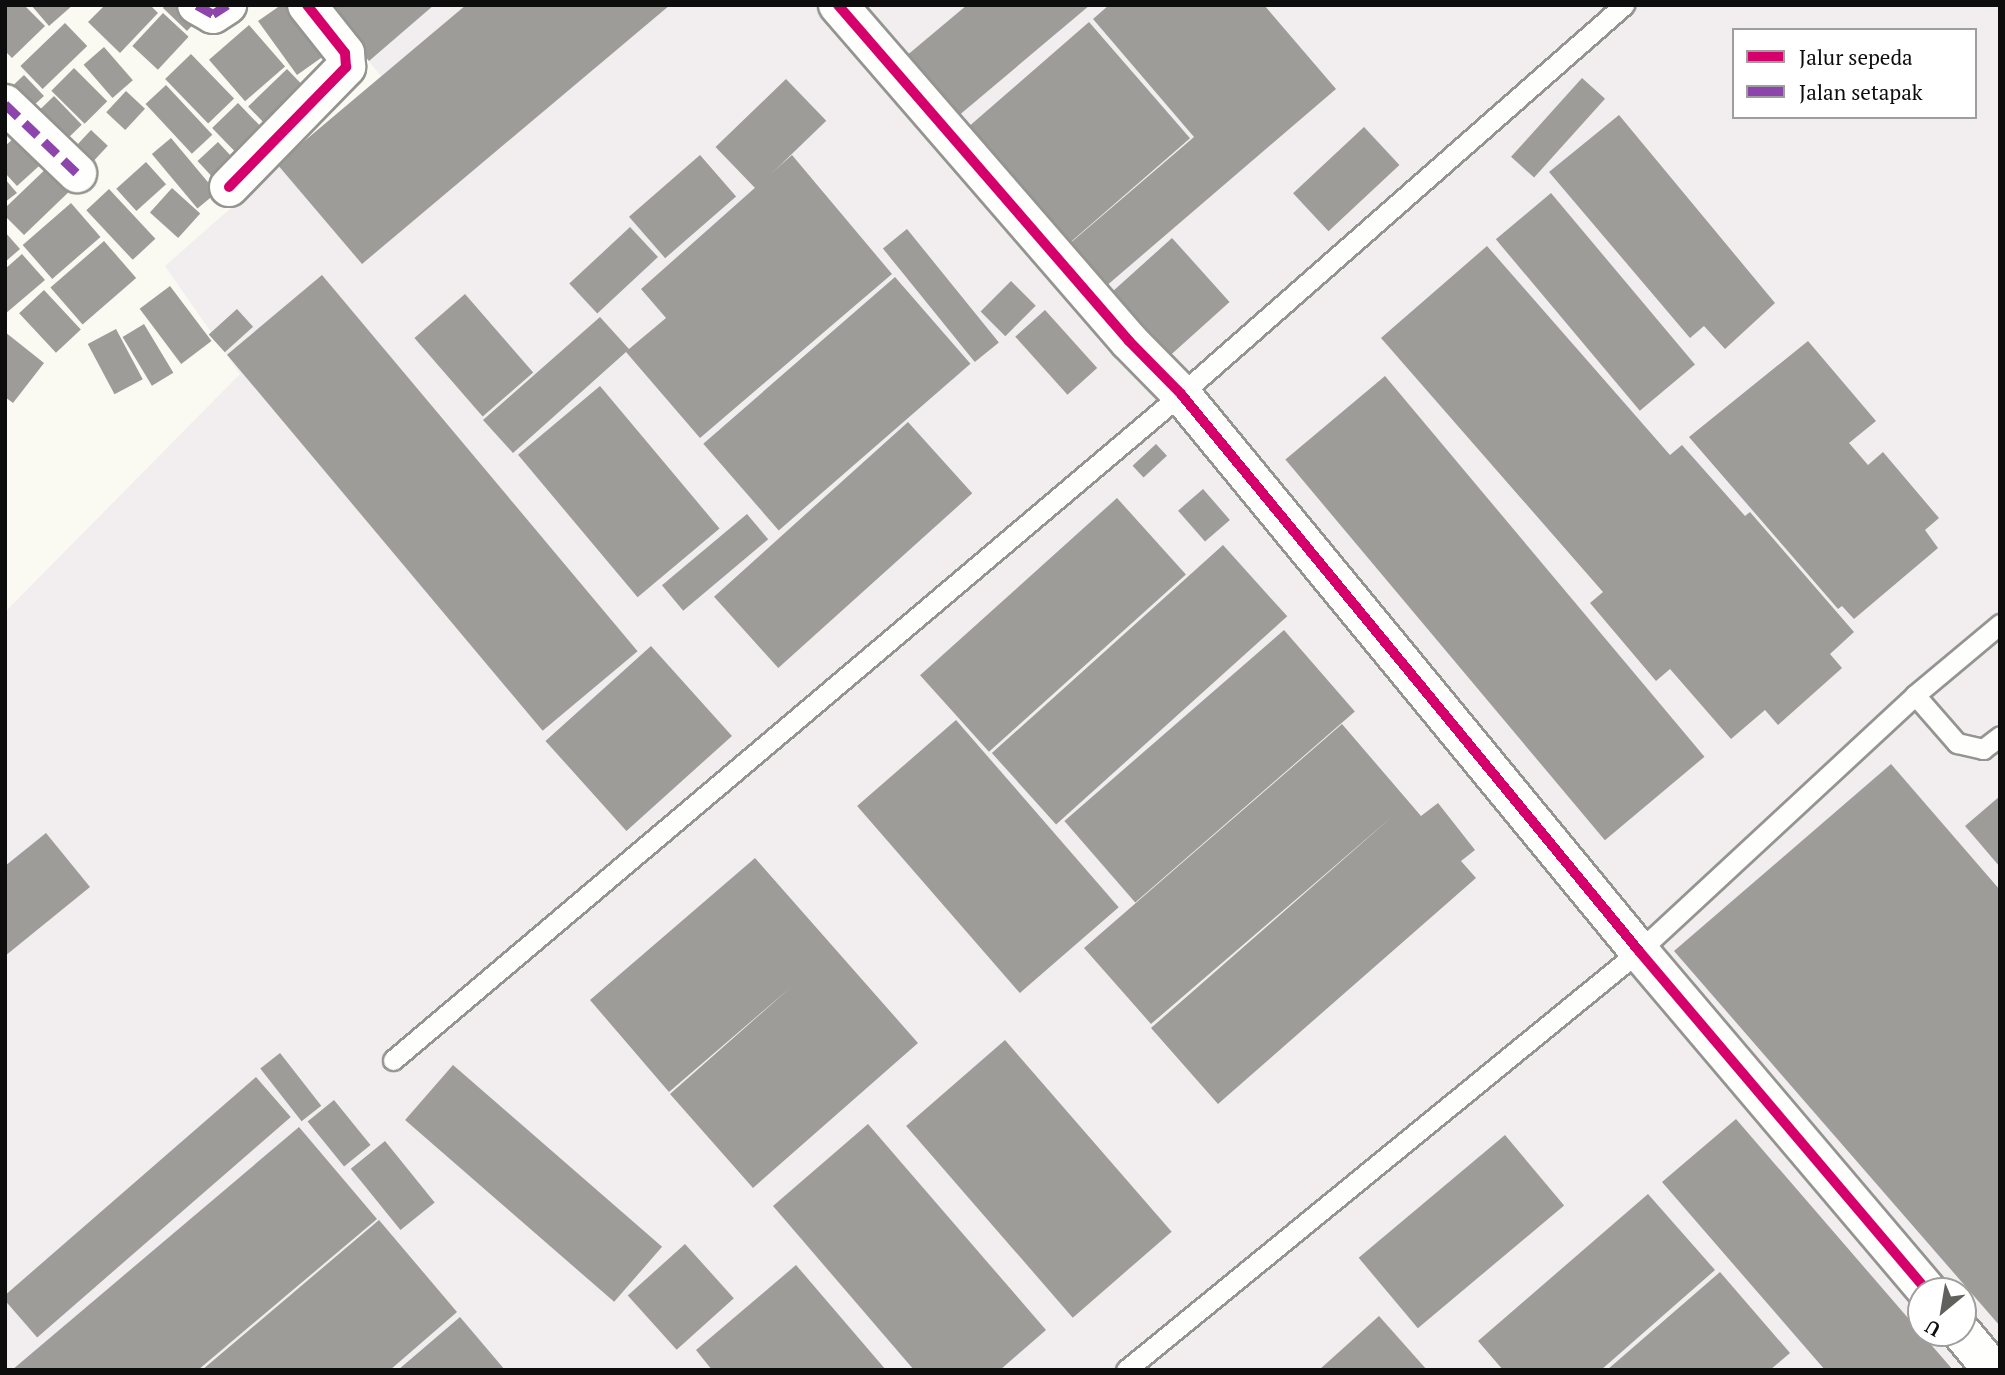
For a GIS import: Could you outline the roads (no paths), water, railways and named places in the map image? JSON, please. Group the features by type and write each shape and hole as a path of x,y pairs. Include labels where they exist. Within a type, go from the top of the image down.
{"street":[{"path":"197,5 213,14 227,5"},
{"path":"229,187 346,67 345,53 307,5"},
{"path":"838,5 1129,341 1181,394 1639,951 1915,1277"},
{"path":"5,104 77,173"},
{"path":"1974,1347 1993,1370"}],"lane":[{"path":"393,1060 1181,394 1624,5"},
{"path":"1126,1370 1639,951 1915,695 2000,624"},
{"path":"1915,695 1957,743 1983,749 2000,736"}]}
